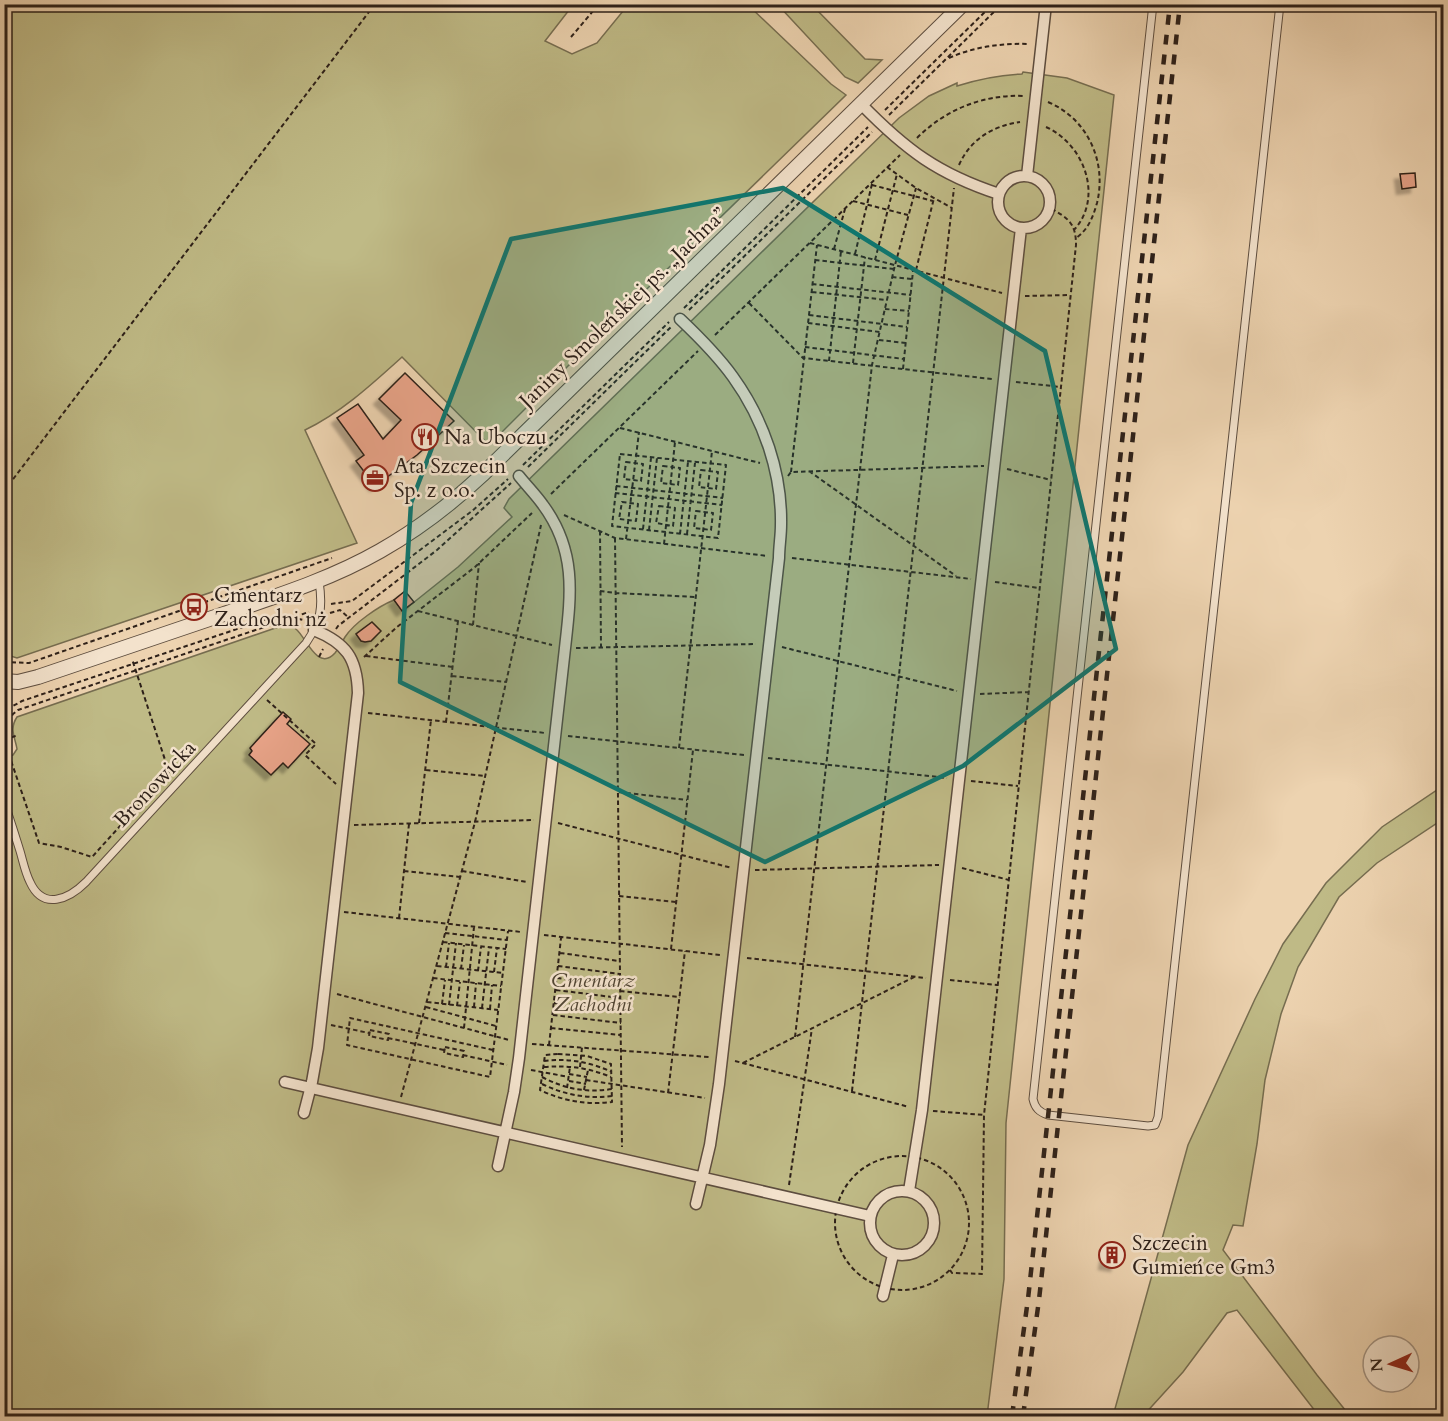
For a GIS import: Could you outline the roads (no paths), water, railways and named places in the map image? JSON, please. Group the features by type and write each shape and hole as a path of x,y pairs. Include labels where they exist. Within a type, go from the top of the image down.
{"street":[{"name":"Janiny Smoleńskiej ps. „Jachna”","path":"4,681 18,682 38,677 319,581 396,542 428,520 463,493 963,4"},
{"path":"1027,176 1046,4"},
{"path":"861,104 907,147 933,165 955,178 999,194"},
{"path":"1027,176 1044,185 1050,196 1050,208 1041,223 1032,228 1021,228 1010,225 1002,217 998,206 999,194 1010,180 1027,176"},
{"path":"909,1191 922,1110 1021,228"},
{"path":"680,319 733,376 749,402 761,427 774,467 781,512 781,535 717,1100 696,1204"},
{"path":"498,1166 515,1082 520,1043 571,589 569,568 556,527 543,505 519,476"},
{"path":"304,1113 317,1061 357,712 358,685 350,656 343,646 331,637 314,630"},
{"path":"285,1082 870,1216"},
{"path":"909,1191 922,1198 928,1205 934,1219 933,1233 928,1242 917,1252 903,1256 893,1255 881,1248 873,1238 869,1225 870,1216 876,1203 886,1194 909,1191"},
{"path":"884,1292 893,1255"}],"lane":[{"path":"1153,4 1033,1099 1036,1108 1048,1115 1148,1126 1155,1125 1158,1117 1280,4"},
{"name":"Bronowicka","path":"4,802 32,887 40,895 49,899 68,897 86,882 306,643 321,615 319,581"}],"railway":[{"path":"1012,1416 1028,1299 1170,4"},
{"path":"1023,1416 1039,1300 1180,4"}],"place":[{"name":"Na Uboczu","path":"425,437"},
{"name":"Ata Szczecin Sp. z o.o.","path":"375,478"},
{"name":"Cmentarz Zachodni nż","path":"194,607"},
{"name":"Szczecin Gumieńce Gm3","path":"1112,1255"}],"park label":[{"name":"Cmentarz Zachodni","path":"593,992"}]}
